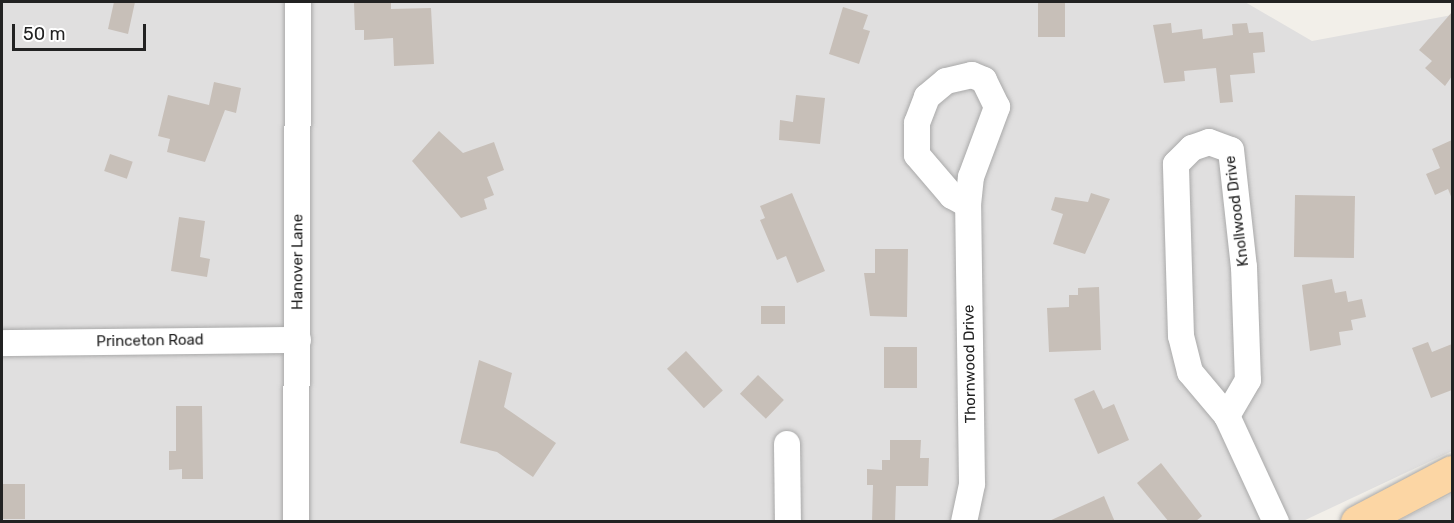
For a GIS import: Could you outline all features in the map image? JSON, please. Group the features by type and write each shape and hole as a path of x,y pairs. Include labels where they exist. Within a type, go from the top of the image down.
{"main road":[{"path":"1357,522 1452,472"}],"street":[{"name":"Hanover Lane","path":"296,522 298,2"},
{"name":"Thornwood Drive","path":"964,522 972,484 968,205 971,177 997,107 984,80 972,75 946,81 927,97 917,123 917,155 952,196 968,205"},
{"name":"Knollwood Drive","path":"1227,416 1248,380 1244,267 1231,150 1209,142 1192,148 1176,164 1181,336 1190,372 1227,416 1276,522"},
{"name":"Princeton Road","path":"2,343 298,340"},
{"path":"787,444 788,522"}],"shaded area":[{"path":"2,2 1245,2 1312,41 1452,15 1452,451 1301,522 2,521"},
{"path":"1452,494 1452,521 1398,521"}],"building":[{"path":"114,2 135,2 128,34 108,29"},
{"path":"391,2 391,9 431,8 434,64 394,66 393,38 364,40 364,30 355,30 354,3"},
{"path":"1038,2 1065,2 1065,37 1038,37"},
{"path":"843,7 868,15 863,29 870,31 859,64 829,54"},
{"path":"1452,12 1452,76 1445,86 1425,68 1432,61 1419,50"},
{"path":"1171,23 1172,33 1202,29 1203,39 1233,35 1232,24 1247,23 1249,33 1263,32 1265,52 1253,53 1255,73 1230,75 1233,102 1220,103 1216,68 1184,71 1185,81 1164,83 1153,25"},
{"path":"214,82 241,88 236,113 225,110 205,162 167,152 170,139 158,136 168,95 209,105"},
{"path":"796,95 825,98 820,144 779,140 780,120 793,122"},
{"path":"439,131 463,153 494,142 504,170 487,177 494,195 484,199 487,209 461,218 412,161"},
{"path":"1452,140 1452,199 1448,189 1435,195 1426,174 1440,168 1432,149"},
{"path":"110,154 133,162 127,179 104,171"},
{"path":"792,193 825,271 797,283 786,256 777,260 760,220 765,218 760,206"},
{"path":"1091,193 1110,199 1085,254 1053,244 1063,214 1051,210 1055,197 1088,202"},
{"path":"1295,195 1355,196 1354,258 1294,257"},
{"path":"179,217 205,221 200,257 210,259 207,277 171,271"},
{"path":"875,249 908,249 907,317 870,316 864,273 875,273"},
{"path":"1332,279 1335,293 1346,291 1348,302 1362,299 1366,317 1351,320 1353,330 1339,332 1341,345 1310,351 1302,285"},
{"path":"1099,287 1101,350 1049,352 1047,308 1069,307 1069,295 1078,295 1078,288"},
{"path":"761,306 785,306 785,324 761,324"},
{"path":"1428,342 1432,352 1452,344 1452,390 1431,398 1412,348"},
{"path":"884,347 917,347 917,388 884,388"},
{"path":"686,351 723,390 704,408 667,369"},
{"path":"479,360 512,373 504,407 556,443 533,477 497,452 460,443"},
{"path":"758,375 784,400 766,419 740,394"},
{"path":"1094,390 1103,409 1114,404 1129,440 1098,454 1074,399"},
{"path":"176,406 202,406 203,479 182,479 182,469 169,470 169,451 176,451"},
{"path":"890,440 921,440 920,458 929,458 928,486 896,486 895,522 872,522 873,485 867,485 867,469 882,470 882,460 890,460"},
{"path":"1161,463 1202,516 1195,522 1169,522 1137,483"},
{"path":"2,484 25,484 25,519 2,519"},
{"path":"1104,496 1115,522 1047,522"}]}
